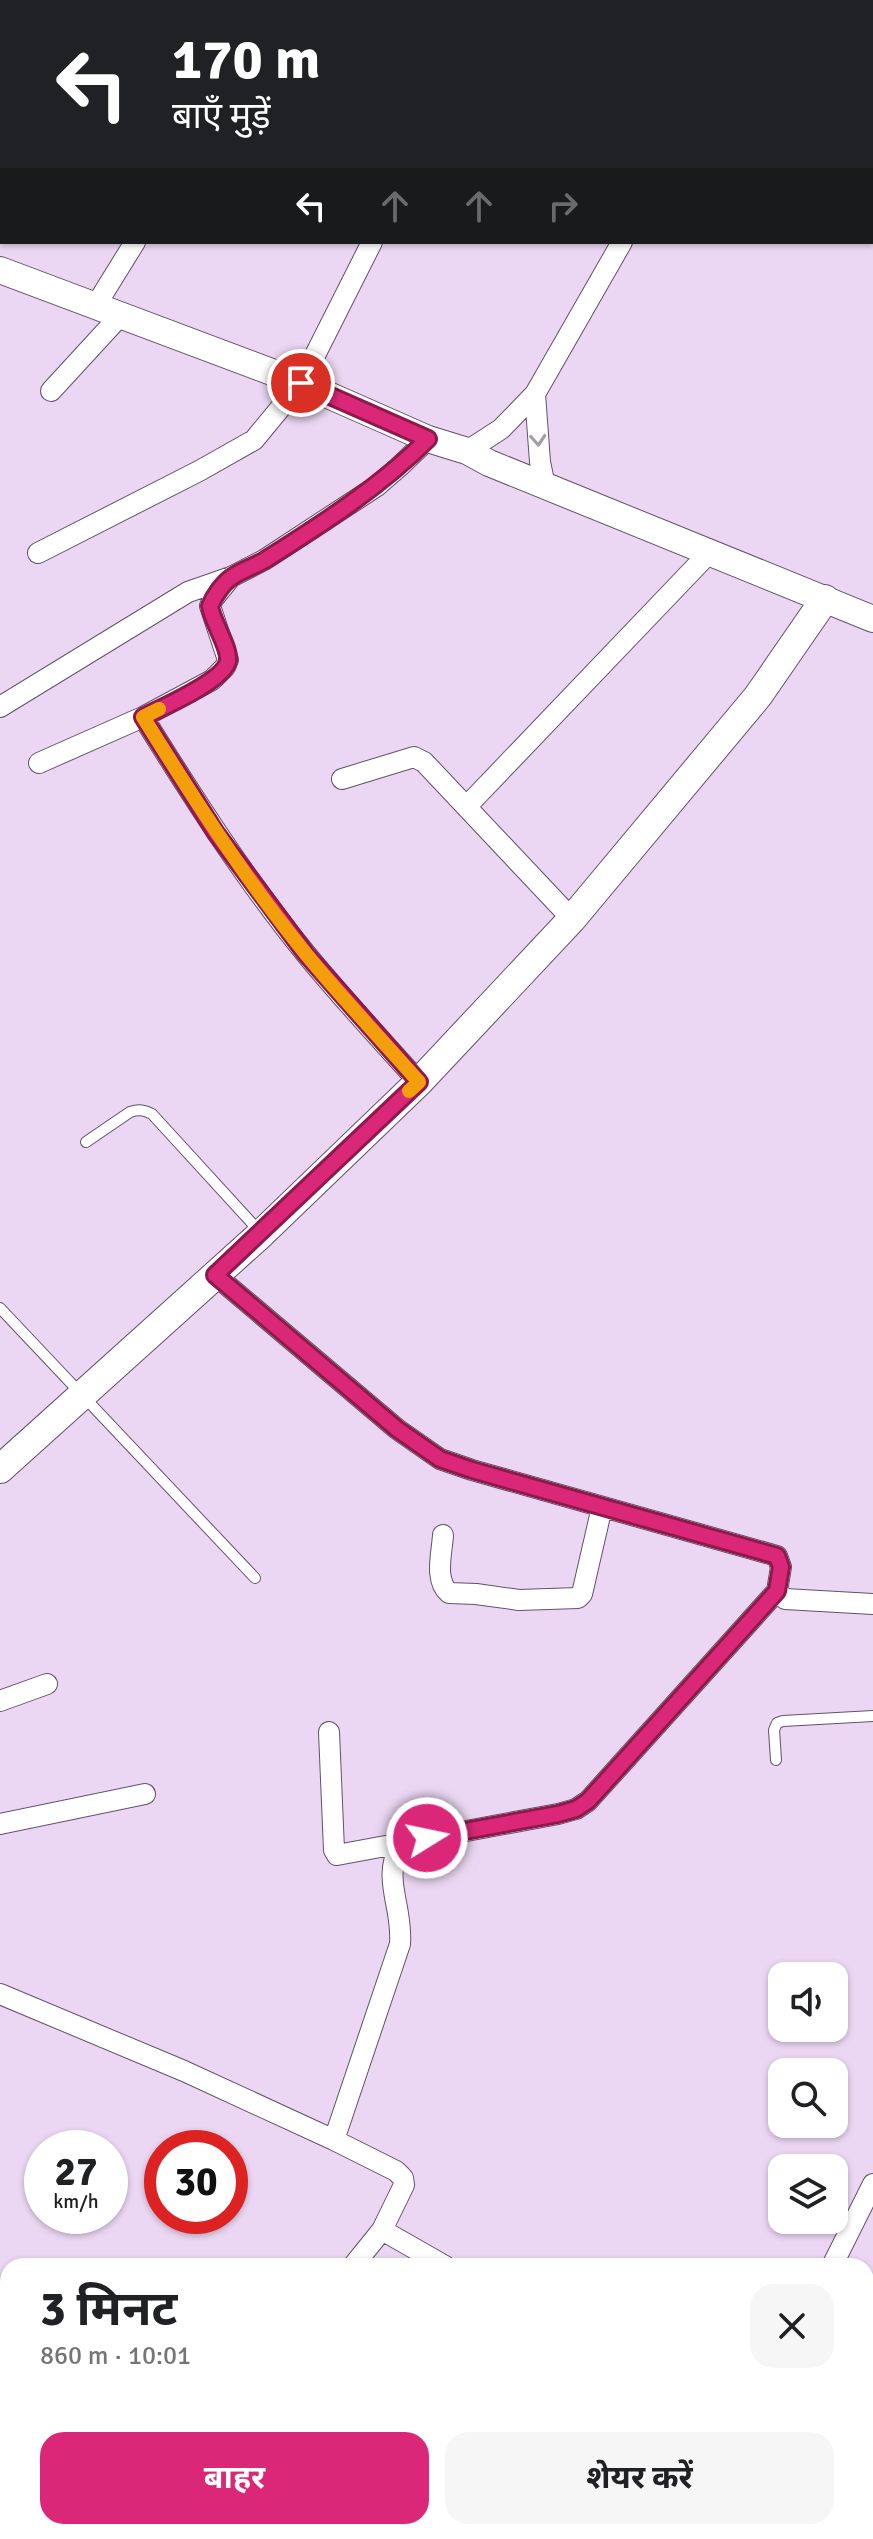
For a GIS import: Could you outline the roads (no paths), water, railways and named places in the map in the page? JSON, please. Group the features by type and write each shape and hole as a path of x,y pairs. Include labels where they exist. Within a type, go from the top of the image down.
{"main road":[{"path":"1,1466 261,1234 419,1082 572,919 758,696 825,599"}],"street":[{"path":"96,305 134,244"},
{"path":"38,553 243,447 264,429 301,383 371,244"},
{"path":"467,451 501,429 535,394 621,244"},
{"path":"0,270 301,383 428,439 467,451 545,486 873,619"},
{"path":"51,391 120,316"},
{"path":"535,394 545,486"},
{"path":"0,707 188,592 231,577 264,560 377,486 428,439"},
{"path":"467,806 709,553"},
{"path":"39,763 143,717 212,680 228,660 210,606 231,577"},
{"path":"143,717 207,820 306,954 419,1082"},
{"path":"342,779 414,757 424,762 572,919"},
{"path":"215,1275 397,1429 440,1459 777,1556 781,1567 777,1591 588,1801 576,1809 337,1855 334,1850 329,1732"},
{"path":"443,1535 440,1576 442,1586 449,1593 519,1600 578,1598 582,1594 602,1507"},
{"path":"777,1591 785,1599 873,1604"},
{"path":"0,1701 47,1684"},
{"path":"0,1824 145,1794"},
{"path":"334,2140 400,1944 400,1913 391,1874 393,1858 401,1843"},
{"path":"0,1994 184,2071 396,2171 403,2178 404,2185 382,2230 359,2258"},
{"path":"837,2258 868,2208 873,2184"},
{"path":"382,2230 431,2258"}],"lane":[{"path":"86,1142 130,1112 137,1110 152,1114 261,1234"},
{"path":"0,1308 255,1578"},
{"path":"776,1760 774,1730 777,1723 873,1716"}]}
